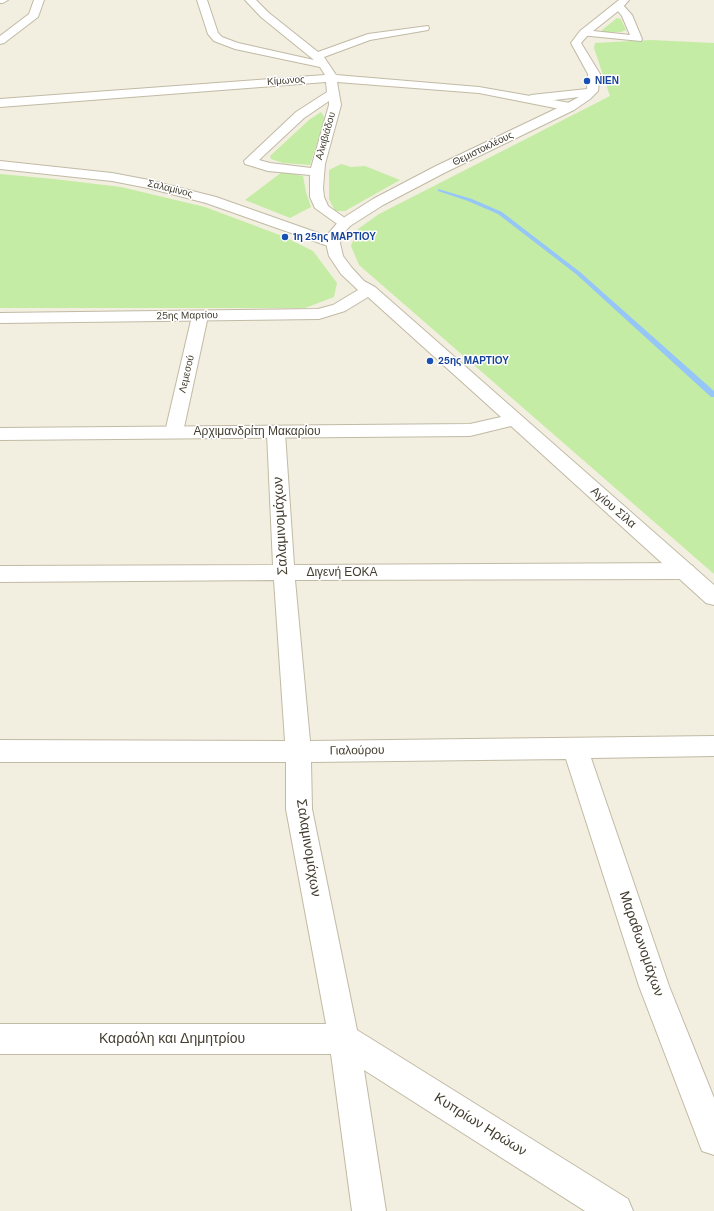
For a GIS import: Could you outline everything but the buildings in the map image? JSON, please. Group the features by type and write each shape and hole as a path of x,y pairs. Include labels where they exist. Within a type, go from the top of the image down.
{"street":[{"path":"0,41 34,15 38,0"},
{"path":"202,0 213,34 218,39 235,46 326,65"},
{"name":"Αλκιβιάδου","path":"250,0 265,15 318,56 326,65 330,73 335,105 316,172 317,197 322,208 345,223"},
{"path":"531,99 592,91 594,74 576,43 584,33 622,3 637,39 584,33"},
{"path":"318,56 368,37 424,28"},
{"name":"Κίμωνος","path":"0,103 330,78 362,78 479,90 570,107"},
{"name":"Θεμιστοκλέους","path":"333,243 334,235 345,223 378,202 570,107 592,91"},
{"path":"316,172 268,167 250,161 300,115 333,93"},
{"name":"Σαλαμίνος","path":"0,165 112,177 149,184 211,200 315,238 333,243"},
{"path":"333,243 336,256 346,271 359,284 369,290"},
{"name":"25ης Μαρτίου","path":"0,318 319,314 339,308 369,290"},
{"name":"Αγίου Σίλα","path":"369,290 512,419 714,597"},
{"name":"Λεμεσού","path":"174,432 200,316"},
{"name":"Αρχιμανδρίτη Μακαρίου","path":"0,434 174,432 276,434 470,430 497,425 512,419"},
{"name":"Σαλαμινομάχων","path":"276,434 284,573 298,752 299,809 344,1039 369,1211"},
{"name":"Διγενή ΕΟΚΑ","path":"0,574 685,571"},
{"name":"Γιαλούρου","path":"0,751 298,752 714,746"},
{"name":"Μαραθωνομάχων","path":"575,747 654,986 714,1139"},
{"name":"Καραόλη και Δημητρίου","path":"0,1039 344,1039"},
{"name":"Κυπρίων Ηρώων","path":"344,1039 616,1211"}],"green space":[{"path":"617,18 621,19 626,30 621,32 603,32 602,30"},
{"path":"651,40 714,43 714,574 359,265 351,246 358,229 379,214 610,96 594,48 595,43"},
{"path":"321,112 325,118 310,165 283,163 271,159 270,156 309,120"},
{"path":"341,164 351,167 365,166 400,180 345,211 335,211 329,199 329,170"},
{"path":"282,172 303,176 311,207 290,218 245,200"},
{"path":"0,174 121,187 205,207 285,237 313,251 337,283 334,297 305,308 0,308"}],"waterway":[{"path":"440,190 470,200 500,213 578,273 714,395"}],"place":[{"name":"ΝΙΕΝ","path":"587,81"},
{"name":"1η 25ης ΜΑΡΤΙΟΥ","path":"285,237"},
{"name":"25ης ΜΑΡΤΙΟΥ","path":"430,361"}]}
